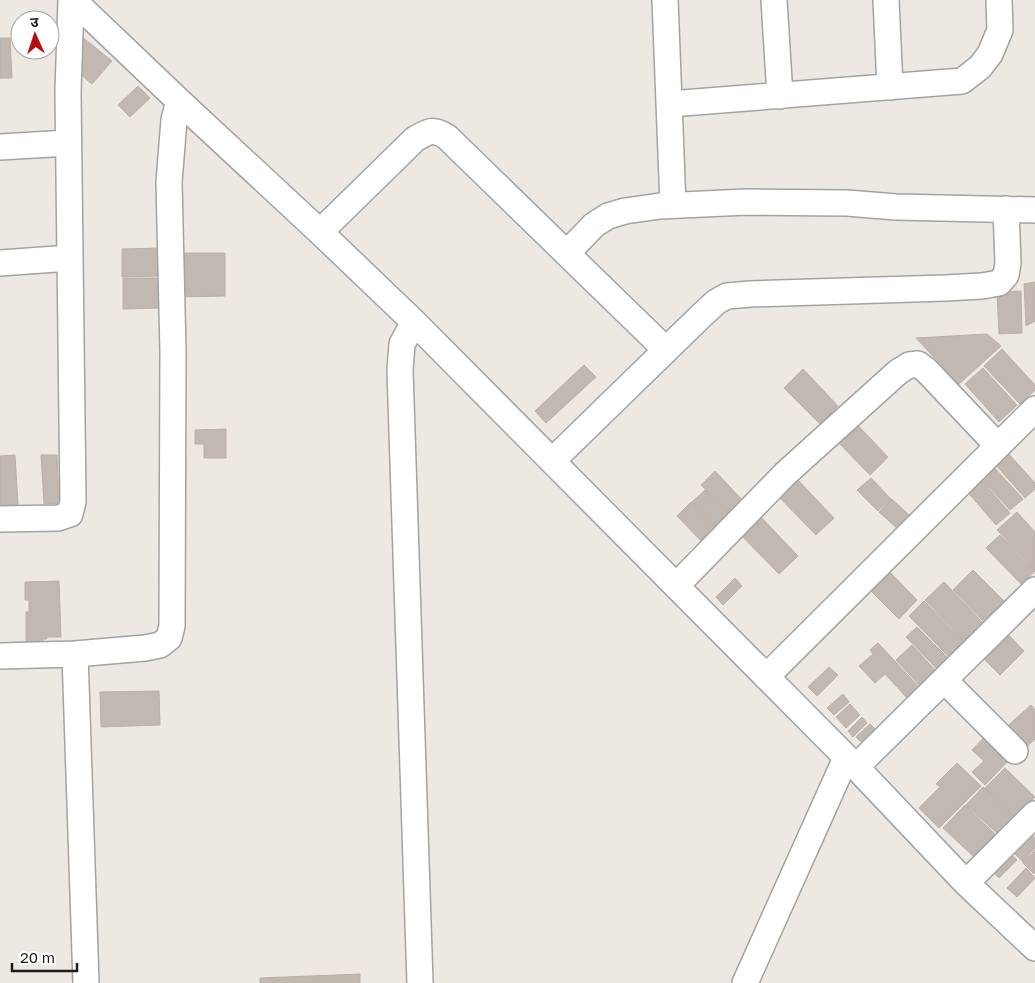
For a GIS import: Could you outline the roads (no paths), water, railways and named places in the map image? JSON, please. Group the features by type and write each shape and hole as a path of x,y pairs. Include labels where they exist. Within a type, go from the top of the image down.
{"street":[{"path":"72,0 414,322 851,762 966,882 1035,948"},
{"path":"0,519 58,518 70,514 73,502 68,143 72,0"},
{"path":"665,0 673,205"},
{"path":"774,0 780,96"},
{"path":"886,0 890,87"},
{"path":"670,104 962,81 980,67 990,54 1000,30 999,0"},
{"path":"0,656 75,654 145,648 160,645 168,638 172,626 173,351 169,182 174,120 179,101"},
{"path":"320,232 415,138 428,131 438,131 447,137 666,350"},
{"path":"0,147 68,143"},
{"path":"567,254 594,225 608,216 625,211 673,205 747,202 847,203 1035,210"},
{"path":"552,461 716,302 727,296 954,288 999,283 1006,275 1008,263 1006,209"},
{"path":"0,263 70,258"},
{"path":"414,322 402,344 400,370 420,983"},
{"path":"676,586 785,474 898,372 909,365 918,364 926,370 998,446"},
{"path":"766,677 1035,409"},
{"path":"745,983 851,762 944,680 1035,590"},
{"path":"75,654 86,983"},
{"path":"944,680 1015,750"},
{"path":"966,882 1035,814"}]}
